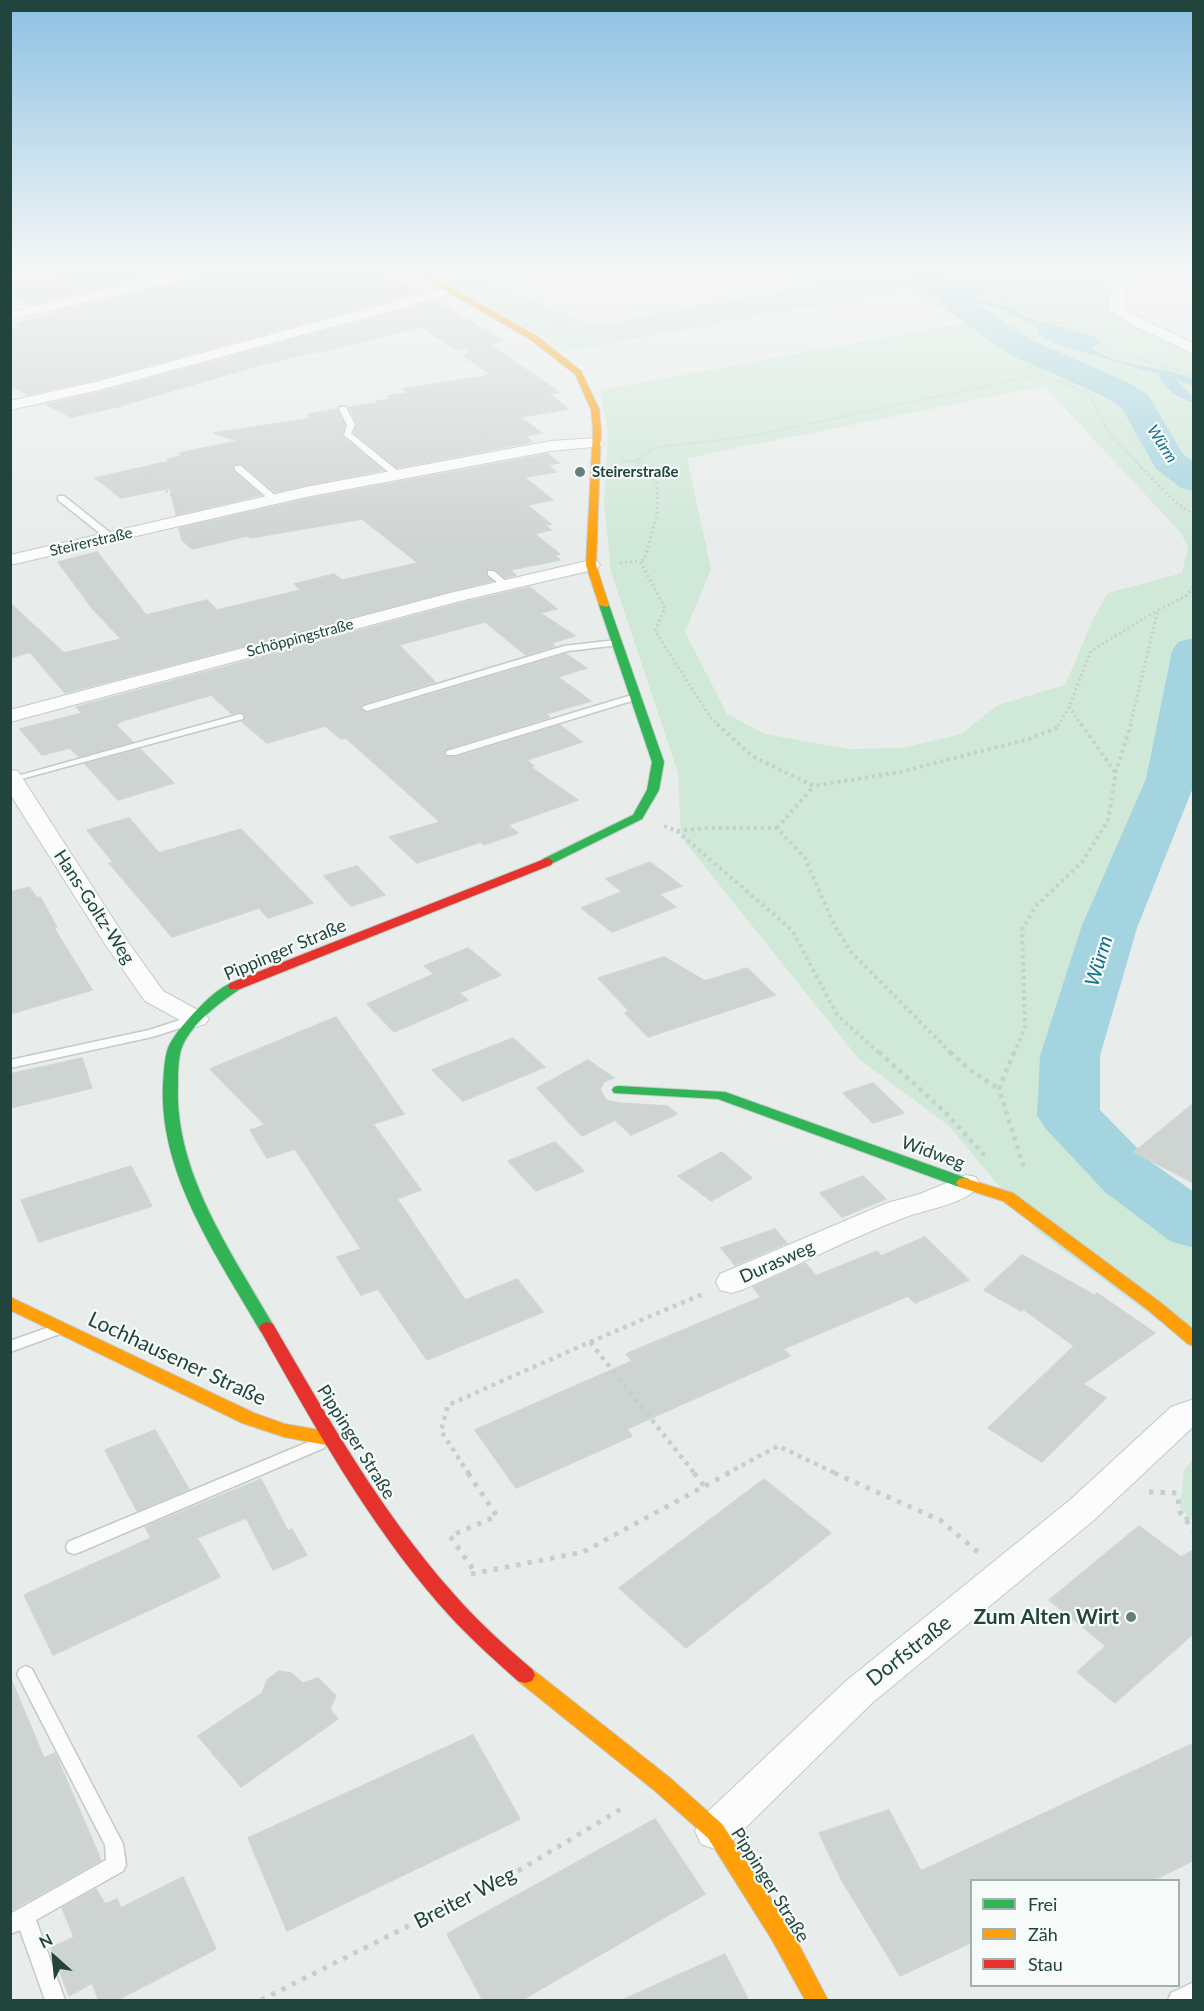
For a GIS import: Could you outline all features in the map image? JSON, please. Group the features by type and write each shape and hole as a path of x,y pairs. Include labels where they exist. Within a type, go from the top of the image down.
{"main road":[{"path":"563,361 578,373 595,409 596,443 591,565 658,762 653,790 638,817"},
{"name":"Pippinger Straße","path":"638,817 531,870 232,987 196,1019 176,1048 168,1093 172,1130 189,1181 222,1250 330,1439 374,1507 440,1595 515,1667 662,1784 715,1831 780,1932 817,2001"},
{"name":"Widweg","path":"619,1090 720,1095 1008,1197 1154,1306 1194,1340"},
{"name":"Lochhausener Straße","path":"10,1303 248,1418 284,1430 330,1439"}],"street":[{"path":"10,406 110,383 191,361"},
{"name":"Steirerstraße","path":"10,561 274,499 396,474 551,447 596,443"},
{"name":"Schöppingstraße","path":"10,716 456,597 498,579 591,565"},
{"name":"Hans-Goltz-Weg","path":"12,778 117,944 154,996 196,1019"},
{"name":"Durasweg","path":"731,1282 897,1210 930,1201 966,1184"},
{"name":"Dorfstraße","path":"715,1831 859,1692 1082,1510 1183,1416 1194,1411"}],"lane":[{"path":"343,409 351,425 347,433 396,474"},
{"path":"238,468 274,499"},
{"path":"61,498 110,537"},
{"path":"367,708 567,648 616,643"},
{"path":"451,753 635,696"},
{"path":"12,778 240,717"},
{"path":"10,1064 152,1033 196,1019"},
{"path":"10,1347 62,1327"},
{"path":"74,1547 330,1439"},
{"path":"26,1674 114,1844 116,1865 18,1920 56,2001"},
{"path":"1178,2001 1194,1992"}],"path":[{"path":"1022,361 1042,374 1089,394 1111,436 1173,500 1194,515"},
{"path":"1144,361 1194,375"},
{"path":"1042,374 752,436 653,448 636,461 657,484 657,515 644,560 640,561 665,608 655,631 711,718 752,756 814,786 900,772 1029,739 1056,728 1069,706 1091,651 1158,610 1186,596 1194,587"},
{"path":"1008,1197 1026,1169 999,1089 1025,1027 1022,930 1036,906 1083,861 1108,820 1116,772 1132,720 1158,610"},
{"path":"1069,706 1116,772"},
{"path":"777,828 814,786"},
{"path":"638,817 677,831 792,930 837,1015 945,1112 995,1166 1008,1197"},
{"path":"677,831 707,828 777,828 803,856 816,878 838,933 855,958 946,1050 980,1080 999,1089"},
{"name":"Durasweg","path":"475,1572 450,1536 497,1516 441,1431 448,1405 731,1282"},
{"path":"590,1342 705,1487"},
{"path":"440,1595 475,1572 583,1552 778,1446 940,1520 1004,1574"},
{"path":"1171,1492 1177,1493 1180,1512 1194,1531"},
{"path":"1185,1520 1194,1515"},
{"name":"Breiter Weg","path":"261,2001 518,1871 662,1784"}],"green space":[{"path":"759,361 1193,361 1194,648 1180,750 1130,922 1073,1053 1123,1175 1193,1223 1193,1346 1037,1231 948,1125 859,1059 681,837 678,773 611,572 604,504 608,431 600,390","holes":["1044,386 1181,533 1188,548 1182,573 1108,593 1094,617 1065,685 998,705 961,734 903,748 849,749 765,734 727,714 685,632 711,569 687,458"]},
{"path":"1193,1460 1193,1521 1180,1508 1184,1470"}],"water":[{"path":"1041,361 1059,361 1124,389 1109,392"},
{"path":"1114,361 1169,371 1193,379 1193,386 1175,379 1193,397 1193,403 1172,392 1158,374"}],"building":[{"path":"10,361 165,361 28,395 10,385"},
{"path":"215,361 277,361 117,407 71,417 46,404"},
{"path":"471,361 514,361 559,392 550,394 568,409 520,417 542,433 525,436 532,442 397,468 354,432 357,424 349,407 379,403 376,401 391,399 388,396 407,393 402,389 491,375"},
{"path":"337,409 345,425 343,437 383,470 275,492 242,464 235,464 234,472 261,495 176,515 170,488 121,498 95,478 170,461 167,459 182,456 179,453 238,441 214,433 312,418 308,414"},
{"path":"548,454 559,463 548,465 556,472 524,477 553,500 527,505 551,524 545,525 551,530 535,534 560,554 554,555 560,560 510,570 516,575 505,578 495,569 488,569 486,575 492,581 65,693 30,652 10,658 10,603 64,653 121,639 92,608 58,562 97,552 146,615 207,600 217,610 301,590 294,584 334,574 342,580 418,563 362,519 250,538 247,536 192,549 182,540 179,528 306,499"},
{"path":"530,587 557,609 540,613 575,636 551,643 555,646 526,655 485,622 399,645 435,682 363,704 360,708 368,713 566,654 587,668 558,677 591,701 546,714 550,717 445,750 445,756 456,757 560,725 582,742 527,760 534,766 531,767 578,800 508,825 518,833 484,845 481,842 417,863 389,837 440,822 346,738 341,739 325,726 267,743 242,722 245,720 245,714 239,712 232,714 211,695 122,721 116,725 133,742 79,757 70,748 42,755 20,729 82,713 76,707 461,603"},
{"path":"140,749 174,783 118,800 85,764"},
{"path":"129,818 159,853 241,829 313,903 268,918 259,908 172,937 109,863 113,862 87,830"},
{"path":"650,862 682,886 659,894 676,907 612,932 581,908 622,892 606,879"},
{"path":"357,866 385,895 351,906 324,876"},
{"path":"29,887 37,898 40,897 57,927 54,928 92,990 10,1014 10,892"},
{"path":"468,948 501,975 459,993 468,1000 394,1032 367,1004 434,974 424,966"},
{"path":"664,957 705,981 747,968 775,995 648,1037 625,1013 629,1011 598,978"},
{"path":"336,1017 404,1114 373,1124 421,1190 397,1199 465,1300 517,1279 543,1312 427,1360 378,1289 361,1295 337,1257 361,1249 295,1149 267,1158 250,1130 265,1125 210,1069"},
{"path":"513,1038 545,1067 463,1101 432,1070"},
{"path":"82,1058 92,1088 10,1108 10,1074"},
{"path":"588,1060 614,1078 605,1081 600,1089 606,1100 667,1106 677,1114 631,1135 615,1120 582,1136 537,1088"},
{"path":"873,1083 904,1113 873,1123 843,1093"},
{"path":"1194,1103 1194,1183 1134,1152"},
{"path":"555,1142 584,1171 536,1191 508,1161"},
{"path":"722,1152 752,1178 711,1201 678,1176"},
{"path":"131,1166 152,1206 39,1242 21,1200"},
{"path":"863,1176 886,1199 842,1217 820,1193"},
{"path":"775,1229 787,1243 735,1265 721,1248"},
{"path":"925,1237 969,1280 915,1303 908,1296 783,1349 790,1356 627,1429 632,1436 516,1488 475,1430 632,1361 626,1354 764,1296 760,1296 753,1287 805,1263 816,1276 877,1251 881,1256"},
{"path":"1022,1255 1094,1295 1097,1293 1155,1333 1083,1384 1106,1398 1042,1462 988,1428 1074,1346 1023,1309 1021,1311 984,1290"},
{"path":"155,1430 189,1489 137,1511 105,1450"},
{"path":"261,1479 288,1531 292,1529 307,1555 273,1570 246,1518 197,1538 220,1577 53,1655 24,1595 151,1538 145,1527"},
{"path":"764,1479 831,1533 686,1648 619,1588"},
{"name":"Zum Alten Wirt","path":"1139,1526 1181,1557 1194,1550 1194,1633 1115,1703 1077,1672 1106,1646 1049,1600"},
{"path":"279,1671 291,1673 303,1683 318,1678 336,1696 330,1709 338,1719 241,1787 198,1736 262,1693 267,1680"},
{"path":"11,1679 44,1758 55,1753 101,1860 10,1911"},
{"path":"473,1735 520,1819 287,1931 248,1838"},
{"path":"1194,1743 1194,1860 1156,1879 970,1879 970,1943 900,1976 841,1879 819,1833 889,1810 921,1871"},
{"path":"655,1819 705,1894 520,2001 483,2001 447,1934"},
{"path":"183,1877 216,1949 115,2001 99,2001 92,1983 69,1996 51,1948 74,1937 62,1908 96,1889 105,1904 117,1899 121,1908"},
{"path":"725,1954 749,2001 620,2001"}],"waterway":[{"name":"Würm","path":"1051,361 1115,389 1136,402 1169,461 1194,480"},
{"name":"Würm","path":"1194,651 1171,779 1109,928 1070,1056 1068,1115 1128,1177 1194,1225"}],"traffic: fast":[{"path":"547,862 638,817 653,790 658,762 604,605"},
{"path":"235,986 201,1014 179,1040 173,1057 170,1103 175,1137 185,1171 199,1204 215,1237 267,1328"},
{"path":"619,1090 720,1095 964,1183"}],"traffic: slow":[{"path":"563,361 578,373 595,409 597,430 591,565 604,605"},
{"path":"964,1183 1008,1197 1154,1306 1194,1340"},
{"path":"10,1303 248,1418 284,1430 331,1439"},
{"path":"525,1675 662,1784 715,1831 780,1932 817,2000"}],"traffic: jam":[{"path":"235,986 547,862"},
{"path":"267,1328 350,1468 412,1558 446,1600 484,1639 525,1675"}],"place":[{"name":"Steirerstraße","path":"580,472"},
{"name":"Zum Alten Wirt","path":"1131,1617"}]}
